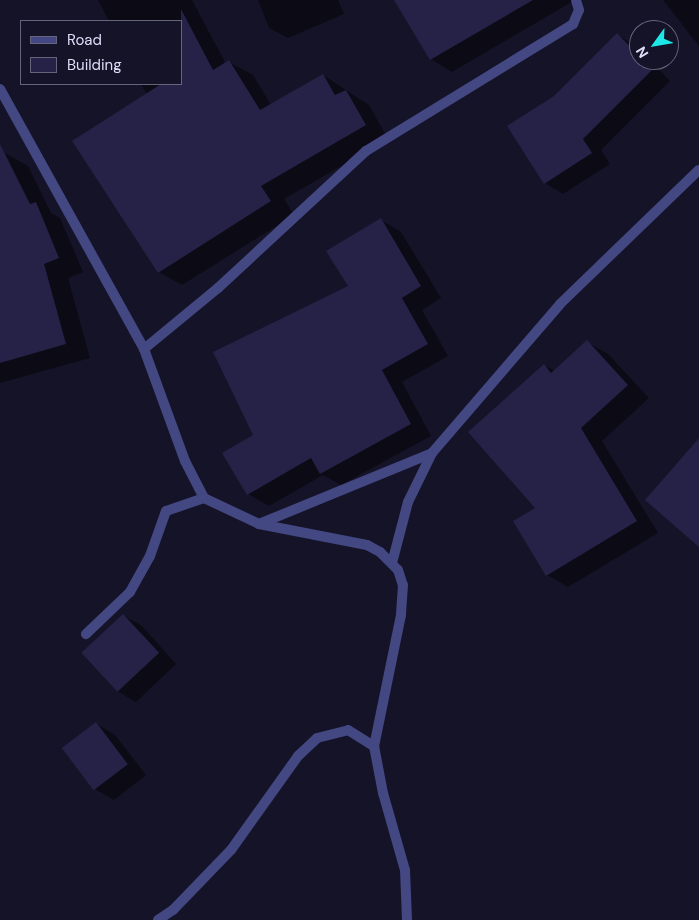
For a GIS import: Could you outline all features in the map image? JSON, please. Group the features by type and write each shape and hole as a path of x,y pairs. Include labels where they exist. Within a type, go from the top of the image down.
{"street":[{"path":"144,348 218,288 366,151 573,24 578,10 576,0"},
{"path":"0,89 144,348 185,461 204,498 259,524 367,545 392,563 398,570 403,585 402,614 374,746 383,793 405,870 407,920"},
{"path":"392,563 408,502 432,453 560,304 699,170"},
{"path":"259,524 432,453"},
{"path":"86,634 130,592 150,556 166,511 204,498"},
{"path":"158,920 173,910 230,850 298,756 318,738 348,730 374,746"}],"building":[{"path":"394,0 533,0 430,60"},
{"path":"181,9 213,70 229,60 260,110 323,74 335,95 346,90 366,125 261,186 271,201 158,273 72,141 159,85 182,85"},
{"path":"617,33 629,46 629,70 652,70 583,139 592,153 544,184 507,126 554,96"},
{"path":"0,144 30,204 36,202 59,258 44,264 66,344 0,363"},
{"path":"381,218 421,286 402,298 428,344 382,370 411,424 320,474 311,458 247,495 222,453 253,435 213,352 348,286 326,251"},
{"path":"587,340 628,385 581,428 637,521 546,576 513,521 535,508 468,432 544,364 551,373"},
{"path":"699,438 699,547 645,500"},
{"path":"123,614 159,653 117,692 81,653"},
{"path":"96,722 128,764 94,790 62,748"}]}
